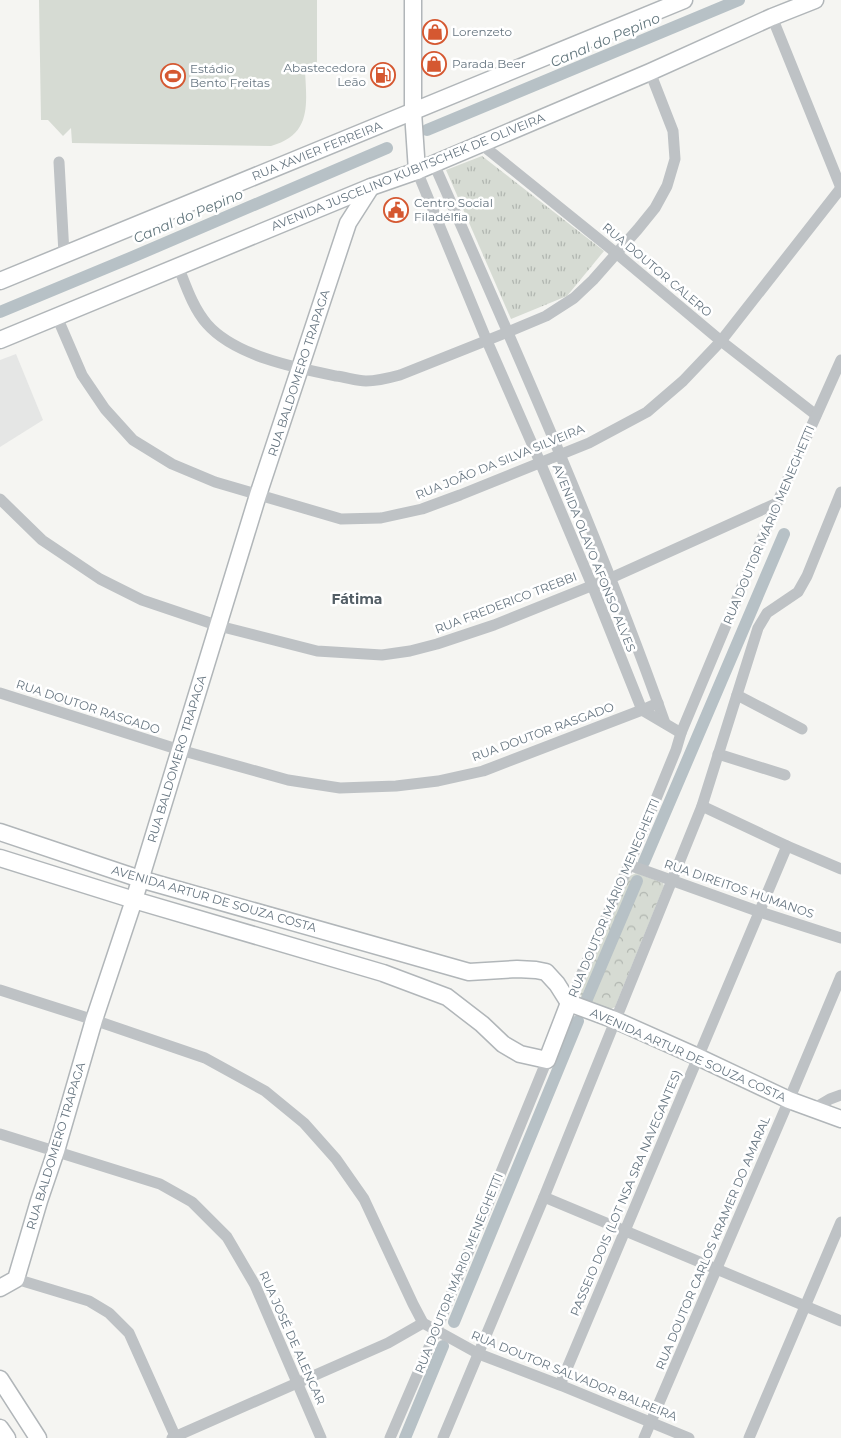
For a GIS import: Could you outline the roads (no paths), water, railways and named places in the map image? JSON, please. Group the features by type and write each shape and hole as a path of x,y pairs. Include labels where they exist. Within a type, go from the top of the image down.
{"street":[{"path":"413,0 413,112 418,171"},
{"name":"RUA XAVIER FERREIRA","path":"0,281 684,0"},
{"name":"AVENIDA JUSCELINO KUBITSCHEK DE OLIVEIRA","path":"0,340 371,187 418,171 814,0"},
{"path":"772,18 841,188"},
{"path":"178,266 194,306 207,324 218,334 249,352 300,369 364,381 383,380 487,341 546,316 574,298 593,280 655,208 668,186 675,159 673,132 650,72"},
{"name":"RUA DOUTOR CALERO","path":"481,144 721,341 816,415"},
{"path":"416,148 434,164"},
{"path":"59,162 64,254"},
{"name":"AVENIDA OLAVO AFONSO ALVES","path":"434,164 561,454 611,578 665,722"},
{"name":"AVENIDA OLAVO AFONSO ALVES","path":"418,171 487,341 592,585 642,710"},
{"name":"RUA BALDOMERO TRAPAGA","path":"16,1279 56,1152 94,1020 134,900 258,495 348,223 371,187"},
{"name":"RUA JOÃO DA SILVA SILVEIRA","path":"57,317 82,375 105,409 134,440 172,464 215,482 341,519 381,518 422,509 589,443 647,412 683,381 721,341 841,188"},
{"path":"327,205 338,205 345,211 348,223"},
{"name":"RUA DOUTOR MÁRIO MENEGHETTI","path":"390,1438 436,1331 569,1003 629,865 676,750 681,733 777,504 841,360"},
{"path":"443,1438 544,1197 702,806 758,628 767,613 798,592 807,576 841,492"},
{"name":"RUA FREDERICO TREBBI","path":"0,498 42,540 100,579 142,600 219,626 317,651 382,655 410,651 437,644 494,625 611,578 777,504"},
{"name":"RUA DOUTOR RASGADO","path":"0,693 180,750 288,780 340,788 396,786 438,781 483,771 658,703"},
{"path":"737,695 802,729"},
{"path":"642,710 681,733"},
{"path":"718,754 785,775"},
{"path":"702,806 841,870"},
{"name":"AVENIDA ARTUR DE SOUZA COSTA","path":"0,832 140,879 430,962 469,972 517,969 546,972 557,984 569,1003 615,1020 789,1100 841,1119"},
{"name":"PASSEIO DOIS (LOT NSA SRA NAVEGANTES)","path":"560,1384 787,846"},
{"name":"AVENIDA ARTUR DE SOUZA COSTA","path":"0,858 134,900 383,973 447,997 482,1024 503,1044 520,1054 547,1060"},
{"name":"RUA DIREITOS HUMANOS","path":"629,865 760,912 841,938"},
{"name":"AVENIDA ARTUR DE SOUZA COSTA","path":"383,973 430,962"},
{"name":"RUA DOUTOR CARLOS KRAMER DO AMARAL","path":"644,1438 841,976"},
{"path":"0,990 205,1058 265,1091 304,1123 336,1159 364,1199 423,1323 388,1343 174,1438 129,1333 109,1313 89,1301 16,1279 0,1288"},
{"path":"813,1109 841,1095"},
{"name":"RUA JOSÉ DE ALENCAR","path":"0,1134 160,1184 192,1202 227,1237 255,1285 321,1438"},
{"path":"544,1197 841,1321"},
{"path":"749,1438 841,1222"},
{"name":"RUA DOUTOR SALVADOR BALREIRA","path":"423,1323 478,1354 560,1384 689,1438"},
{"path":"0,1379 38,1438"},
{"path":"0,1428 7,1438"}],"waterway":[{"name":"Canal do Pepino","path":"427,130 739,0"},
{"name":"Canal do Pepino","path":"0,312 387,148"},
{"path":"644,862 784,534"},
{"path":"587,999 637,881"},
{"path":"454,1322 578,1021"},
{"path":"405,1438 443,1346"}],"place":[{"name":"Lorenzeto","path":"435,32"},
{"name":"Parada Beer","path":"434,64"},
{"name":"Abastecedora Leão","path":"383,75"},
{"name":"Estádio Bento Freitas","path":"173,76"},
{"name":"Centro Social Filadélfia","path":"396,210"}],"district":[{"name":"Fátima","path":"357,599"}]}
